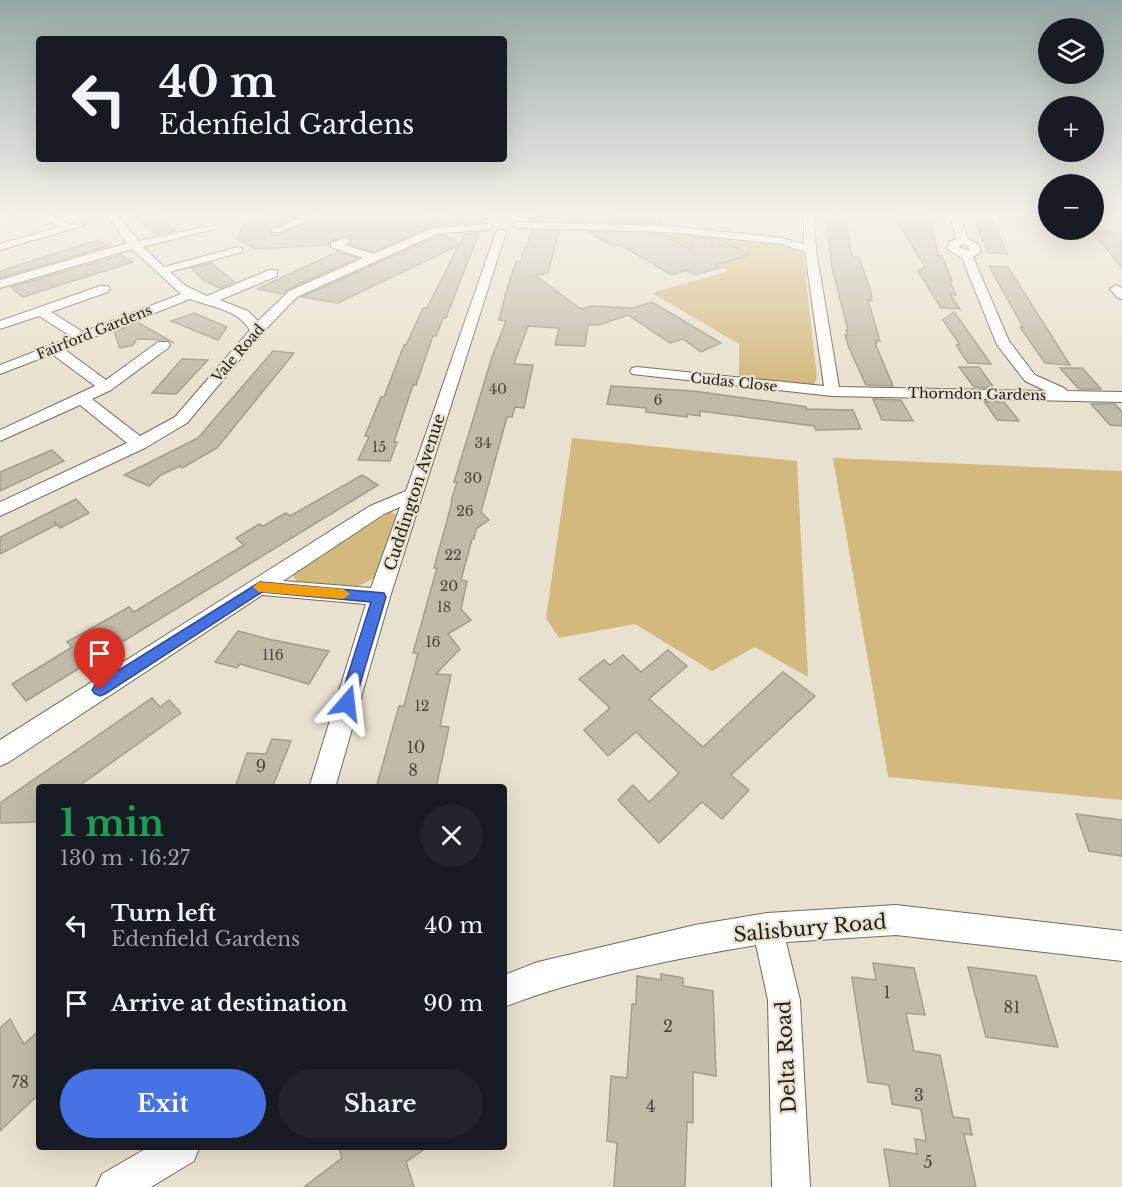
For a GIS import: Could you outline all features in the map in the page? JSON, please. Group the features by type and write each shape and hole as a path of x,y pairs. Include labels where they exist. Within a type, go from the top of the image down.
{"street":[{"path":"0,284 47,270"},
{"path":"266,270 289,279"},
{"name":"Vale Road","path":"0,510 139,444 181,420 281,304 293,294 345,270"},
{"name":"Cuddington Avenue","path":"323,784 379,597 488,270"},
{"path":"813,270 832,391"},
{"path":"972,270 994,328 1002,342 1030,378 1070,396"},
{"path":"162,271 188,295 237,311 254,322 257,330"},
{"path":"207,301 273,273"},
{"path":"0,325 104,289"},
{"name":"Fairford Gardens","path":"0,370 188,295"},
{"path":"237,311 281,304"},
{"path":"40,311 82,337"},
{"path":"0,436 106,387 163,345"},
{"path":"53,348 106,387"},
{"name":"Cudas Close","path":"637,371 832,391"},
{"path":"1019,394 1030,378"},
{"name":"Thorndon Gardens","path":"832,391 1122,397"},
{"path":"82,399 139,444"},
{"path":"0,754 377,510 414,494"},
{"path":"260,587 379,597"},
{"name":"Salisbury Road","path":"507,990 538,978 695,940 767,928 896,920 1122,946"},
{"name":"Delta Road","path":"767,928 784,1000 791,1187"},
{"path":"115,1187 178,1150"}],"shaded area":[{"path":"805,270 817,378 814,384 739,378 739,344 652,293 729,271"},
{"path":"572,438 797,461 808,677 755,647 712,671 635,624 559,638 546,618"},
{"path":"833,458 1122,471 1122,800 888,777"},
{"path":"390,512 398,515 375,578 358,586 297,582 293,575 296,571"}],"building":[{"path":"2,270 26,270 0,278"},
{"path":"68,270 107,270 23,297 11,287"},
{"path":"193,270 221,270 234,282 220,288 203,280"},
{"path":"297,270 329,270 288,289 283,294 257,289"},
{"path":"361,270 406,270 338,303 302,297"},
{"path":"446,270 464,270 446,318 443,318 436,336 433,336 416,385 413,385 390,461 358,460 369,437 365,436 381,397 384,397 404,345 423,308 427,308"},
{"path":"513,270 549,270 548,273 536,276 581,309 592,306 633,308 652,302 721,343 701,352 683,339 670,343 628,315 599,325 588,325 585,346 555,345 559,328 528,326 514,364 533,365 524,408 515,407 512,417 507,417 481,512 489,520 476,529 461,580 467,581 461,609 471,620 448,634 460,649 436,674 451,675 440,726 449,727 437,784 377,784 399,706 404,706 418,653 413,653 437,568 434,568 457,482 454,482 492,357 506,321 499,320"},
{"path":"664,270 685,270 672,275"},
{"path":"687,270 711,270 694,275"},
{"path":"833,270 864,270 871,292 872,301 868,300 880,341 875,340 877,343 875,343 893,386 866,385 849,348 845,335 848,335 846,330 848,330"},
{"path":"948,270 952,281 949,280 956,295 950,294 960,309 941,308 918,271"},
{"path":"991,270 1010,270 1070,365 1045,363 1020,327 1023,327"},
{"path":"954,312 991,364 968,363 956,345 960,345 943,320"},
{"path":"194,313 227,327 218,340 171,321"},
{"path":"137,322 174,343 168,340 137,339 133,345 120,348 114,332"},
{"path":"273,351 294,353 217,448 182,468 180,466 161,475 149,486 124,475 198,438"},
{"path":"182,359 208,360 176,394 152,393"},
{"path":"959,367 979,367 994,388 974,387"},
{"path":"1060,368 1082,368 1101,389 1079,389"},
{"path":"611,386 693,391 795,405 806,407 806,409 853,410 861,429 816,430 814,426 700,411 700,416 687,414 687,417 646,412 646,408 607,404"},
{"path":"873,399 901,400 913,421 882,420"},
{"path":"984,401 1004,402 1019,421 997,420"},
{"path":"1091,404 1115,404 1122,412 1122,426 1110,425"},
{"path":"52,450 64,461 0,491 0,472"},
{"path":"362,475 378,485 26,701 12,684 72,647 67,642 129,607 134,612 244,545 236,538 259,524 263,526 286,513 290,516"},
{"path":"76,499 89,513 60,528 54,521 56,525 0,554 0,537"},
{"path":"238,631 329,651 309,684 240,664 237,668 215,662"},
{"path":"668,650 687,666 649,699 703,747 783,672 815,696 731,775 749,790 722,819 702,802 659,843 618,800 633,785 649,802 679,773 636,732 608,756 584,730 610,708 579,679 604,660 610,665 623,655 641,672"},
{"path":"152,698 160,707 169,700 181,713 82,784 36,784 36,822 0,823 0,803"},
{"path":"272,739 291,741 274,784 236,784 247,753 266,754"},
{"path":"1076,814 1122,820 1122,856 1089,851"},
{"path":"873,963 914,968 925,1015 906,1013 914,1051 940,1055 953,1117 969,1119 972,1135 964,1134 976,1187 890,1187 884,1149 917,1154 915,1139 926,1141 921,1109 892,1104 889,1085 868,1082 852,977 876,980"},
{"path":"968,967 1036,976 1058,1047 986,1037"},
{"path":"661,974 683,978 683,986 713,991 716,1076 693,1072 693,1123 687,1122 685,1187 614,1187 617,1143 607,1141 611,1076 627,1078 632,1004 636,1004 637,976 661,980"},
{"path":"10,1019 24,1044 36,1034 36,1097 0,1131 0,1028"},
{"path":"340,1150 423,1150 406,1162 414,1187 304,1187 342,1158"}],"slow traffic":[{"path":"259,587 343,594"}],"route":[{"path":"100,690 260,587 379,597 347,703"}]}
